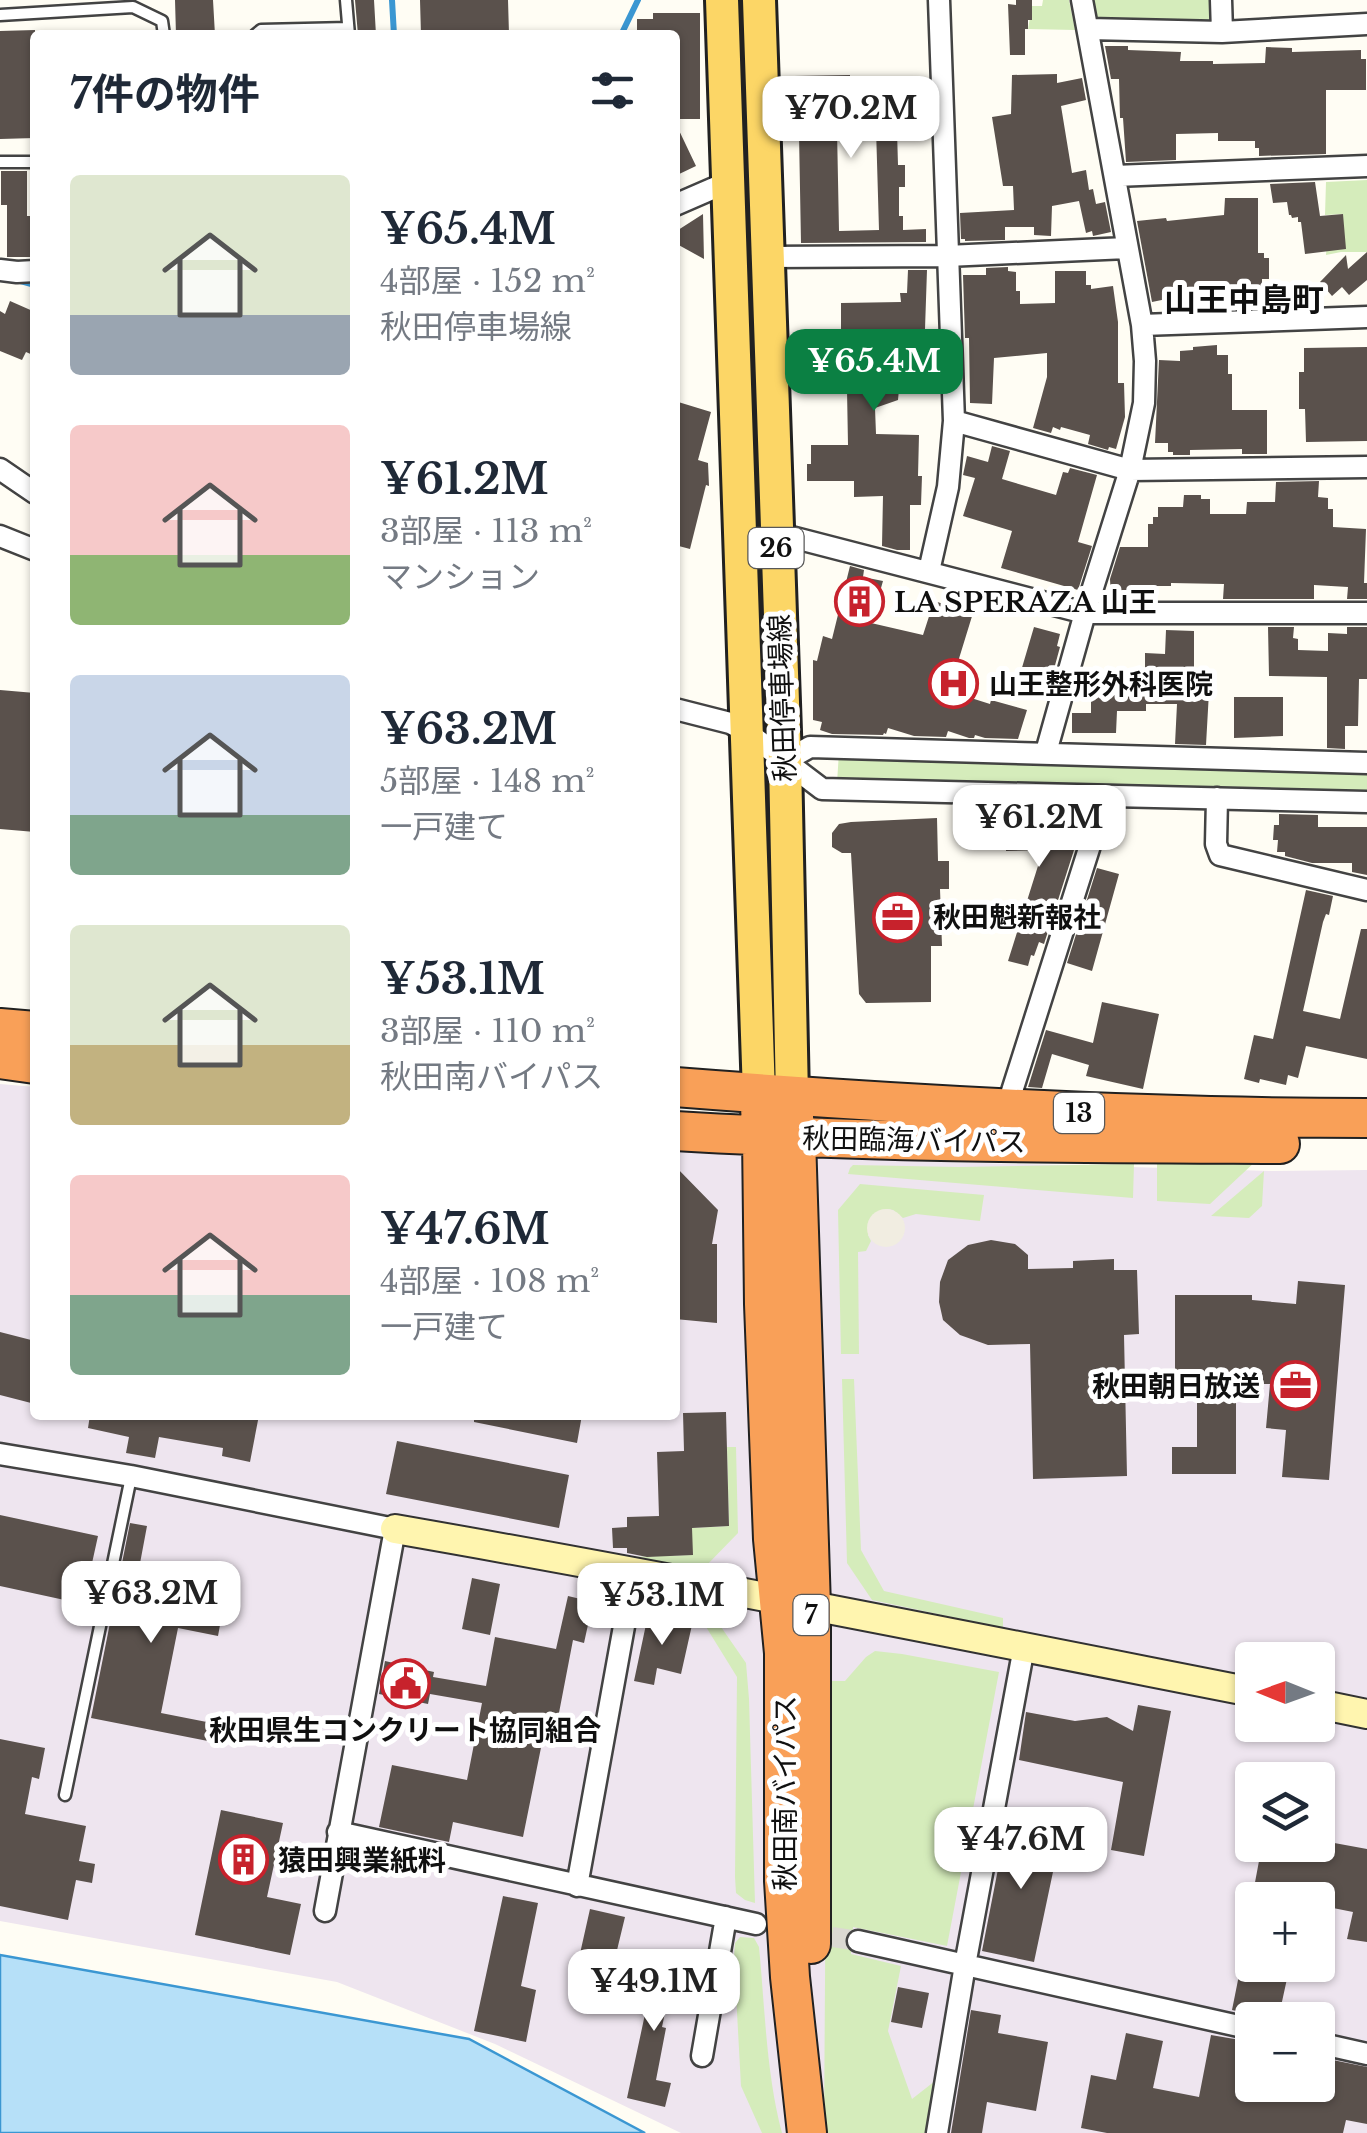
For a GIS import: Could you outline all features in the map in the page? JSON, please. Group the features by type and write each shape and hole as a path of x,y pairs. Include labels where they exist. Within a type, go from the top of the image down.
{"highway":[{"path":"0,1028 30,1031"},
{"path":"0,1059 30,1063"},
{"name":"秋田臨海バイパス","path":"680,1087 1006,1110 1367,1118"},
{"name":"秋田南バイパス","path":"776,1095 794,1604 812,1835 807,2133"},
{"name":"秋田臨海バイパス","path":"680,1130 779,1137 1038,1143 1367,1144"}],"main road":[{"name":"秋田停車場線","path":"722,0 747,732 776,1095"},
{"name":"秋田停車場線","path":"760,0 785,761 776,1095"}],"street":[{"path":"929,571 948,487 954,422 938,0"},
{"path":"1046,752 1130,470 1144,403 1142,325 1082,0"},
{"path":"1221,0 1222,32"},
{"path":"1089,29 1222,32 1367,24"},
{"path":"1115,176 1367,166"},
{"path":"680,203 728,182"},
{"path":"767,257 946,256 1127,248"},
{"path":"0,270 30,271"},
{"path":"1142,325 1367,317"},
{"path":"954,422 1130,470 1367,468"},
{"path":"0,468 30,489"},
{"path":"776,533 1085,613 1367,614"},
{"path":"0,536 30,548"},
{"path":"680,710 730,723 747,732 822,789 1367,802"},
{"path":"785,761 810,747 1367,763"},
{"path":"1217,798 1216,844 1220,855 1367,890"},
{"path":"1006,1110 1100,814"},
{"path":"0,1454 634,1571 1235,1689"},
{"path":"325,1911 395,1529"},
{"path":"577,1886 634,1571"},
{"path":"937,2133 1024,1647"},
{"path":"1335,1707 1367,1714"},
{"path":"338,1832 756,1924"},
{"path":"702,2056 726,1917"},
{"path":"858,1940 1235,2025"},
{"path":"1335,2047 1367,2054"}],"lane":[{"path":"346,0 348,30"},
{"path":"0,15 134,7 162,20 163,30"},
{"path":"0,162 30,162"},
{"path":"66,1795 132,1476"}],"shaded area":[{"path":"0,1084 30,1087 30,1420 680,1420 680,1146 843,1159 1367,1170 1367,2133 681,2133 495,2044 337,1982 0,1921"},
{"path":"886,1209 900,1214 905,1228 900,1242 886,1247 872,1242 867,1228 872,1214"}],"green space":[{"path":"1043,0 1069,0 1075,30 1028,29 1032,6 1042,6"},
{"path":"1090,0 1215,0 1216,23 1095,22"},
{"path":"1367,180 1367,252 1326,255 1327,241 1343,214 1325,215 1326,182"},
{"path":"839,752 1367,769 1367,798 837,783"},
{"path":"1257,1160 1210,1204 1157,1201 1157,1163"},
{"path":"1134,1164 1133,1198 848,1174 853,1165"},
{"path":"1264,1171 1262,1206 1249,1218 1211,1216"},
{"path":"860,1184 984,1195 980,1221 916,1214 903,1218 887,1209 868,1235 871,1241 866,1251 858,1252 859,1354 841,1354 838,1210"},
{"path":"842,1379 854,1379 861,1550 884,1591 1003,1618 1003,1628 872,1600 847,1563"},
{"path":"727,1447 736,1447 738,1533 703,1569 627,1557 692,1555 692,1528 729,1526"},
{"path":"651,1599 710,1611 746,1663 755,1903 736,1893 737,1677 703,1622 649,1610"},
{"path":"875,1651 999,1672 947,1946 853,1927 851,1954 901,1966 888,2031 912,2099 935,2081 926,2133 824,2133 827,1681 845,1681"},
{"path":"740,1937 754,1938 759,1947 769,2064 782,2133 762,2133 741,2086 734,1957 735,1943"}],"water":[{"path":"0,1955 469,2039 645,2133 0,2133"}],"building":[{"path":"175,0 213,0 215,30 176,30"},
{"path":"355,0 374,0 376,30 358,30"},
{"path":"420,0 508,0 509,30 421,30"},
{"path":"1016,0 1032,0 1032,20 1028,20 1025,29 1025,55 1010,55 1008,4 1016,5"},
{"path":"653,13 700,13 700,119 680,119 680,30 637,30 637,19 653,19"},
{"path":"30,30 30,138 0,139 0,31"},
{"path":"1105,46 1181,52 1180,61 1213,64 1265,63 1266,47 1292,48 1292,52 1361,50 1361,59 1366,59 1366,90 1326,90 1326,154 1259,156 1255,141 1218,141 1218,133 1176,134 1176,160 1126,162 1119,79 1111,79"},
{"path":"1057,74 1057,83 1082,78 1086,100 1061,106 1072,173 1086,170 1096,204 1105,202 1111,232 1093,236 1092,231 1086,233 1079,201 1052,206 1051,236 1034,235 1034,227 1005,227 1005,240 961,239 960,213 1014,210 1013,186 1003,186 992,117 1011,114 1012,75"},
{"path":"850,75 850,87 907,86 908,131 897,131 898,165 905,165 905,187 899,187 899,216 903,216 903,230 926,229 926,242 801,243 794,76","holes":["876,128 879,230 839,231 837,129"]},
{"path":"680,132 696,166 680,174"},
{"path":"1,171 27,171 30,257 7,257 7,205 1,205"},
{"path":"1315,182 1320,216 1343,214 1346,249 1305,254 1298,217 1289,215 1287,202 1273,203 1270,184"},
{"path":"1225,198 1258,198 1258,253 1269,258 1269,279 1262,279 1258,296 1213,296 1213,301 1191,301 1191,294 1152,302 1137,221 1224,215"},
{"path":"703,214 704,259 680,246 680,229"},
{"path":"1367,252 1367,280 1349,295 1342,287 1332,296 1320,282 1346,255 1348,269"},
{"path":"1008,267 1008,271 1016,272 1020,304 1055,303 1055,271 1086,271 1086,285 1091,285 1091,289 1113,286 1118,322 1118,383 1124,383 1125,417 1116,449 1088,444 1090,435 1061,427 1053,427 1051,433 1033,428 1047,377 1047,353 994,358 992,404 970,403 963,275 986,275 986,268"},
{"path":"908,270 927,270 925,329 875,330 878,378 896,381 899,389 898,400 875,408 876,434 919,435 921,505 910,505 910,550 897,550 882,546 883,496 854,497 854,481 807,481 807,464 811,464 811,445 848,445 847,390 820,391 821,366 841,365 841,303 901,302 900,293 907,293"},
{"path":"10,301 30,310 30,354 26,352 22,360 0,351 0,311 5,314"},
{"path":"1217,345 1217,355 1228,355 1232,410 1267,410 1267,454 1242,454 1242,449 1190,450 1190,455 1173,455 1168,452 1168,443 1155,443 1159,360 1180,361 1180,351"},
{"path":"1367,347 1367,441 1306,442 1305,409 1299,409 1299,372 1304,372 1304,348"},
{"path":"680,403 711,412 698,460 708,463 709,486 706,485 690,549 680,546"},
{"path":"992,446 1010,451 1002,479 1056,495 1063,472 1068,473 1070,468 1097,475 1078,542 1092,546 1078,590 1001,568 1012,531 963,516 975,478 963,475 967,456 988,462"},
{"path":"1319,481 1318,497 1328,498 1328,509 1333,509 1333,527 1366,529 1367,599 1347,599 1348,587 1314,585 1314,599 1223,599 1224,584 1171,583 1142,586 1142,599 1111,599 1110,579 1120,547 1148,547 1148,524 1158,517 1158,507 1183,507 1184,495 1201,495 1201,499 1210,499 1210,514 1246,514 1247,502 1275,502 1276,482"},
{"path":"850,566 864,570 863,577 883,581 871,623 923,635 934,601 973,613 949,691 1027,710 1018,739 975,735 969,738 948,731 946,737 914,736 888,728 883,735 832,734 820,730 822,722 813,720 813,660 817,661 823,636 832,639"},
{"path":"1034,627 1060,634 1051,680 1021,671"},
{"path":"1268,627 1294,627 1298,650 1328,651 1328,633 1347,634 1347,627 1367,627 1367,679 1359,679 1358,726 1345,726 1345,749 1327,748 1327,677 1269,676"},
{"path":"1166,630 1194,631 1194,674 1210,674 1206,745 1175,744 1177,704 1146,704 1146,711 1117,711 1116,733 1072,733 1072,713 1091,713 1091,672 1145,673 1145,653 1165,654"},
{"path":"0,690 30,693 30,832 0,829"},
{"path":"1234,697 1283,697 1283,736 1234,738"},
{"path":"1002,807 1050,808 1050,815 1082,825 1044,944 1039,942 1028,966 1008,961 1043,850 1006,851"},
{"path":"1279,814 1318,815 1318,827 1367,827 1367,875 1352,872 1352,863 1312,863 1277,852 1278,840 1273,840"},
{"name":"秋田魁新報社","path":"937,818 938,861 949,861 949,889 940,889 942,946 931,946 931,1002 866,1003 859,994 851,853 832,847 832,833 839,824 851,822"},
{"path":"1097,868 1119,874 1092,971 1067,963"},
{"path":"1306,890 1333,896 1329,915 1323,922 1303,1011 1340,1019 1361,929 1367,929 1367,1059 1306,1046 1298,1078 1288,1075 1286,1085 1244,1079 1254,1035 1273,1039"},
{"path":"1102,1002 1159,1014 1143,1089 1086,1076 1089,1065 1052,1054 1042,1088 1028,1087 1046,1030 1093,1043"},
{"path":"680,1171 718,1210 712,1244 717,1244 717,1323 680,1319"},
{"path":"991,1240 1015,1244 1028,1255 1028,1269 1073,1268 1073,1261 1114,1259 1114,1270 1137,1270 1139,1334 1124,1335 1127,1476 1033,1479 1030,1344 988,1345 960,1335 943,1320 939,1302 940,1282 948,1260 968,1245"},
{"path":"1298,1281 1345,1285 1329,1480 1282,1477 1286,1430 1266,1428 1270,1384 1236,1384 1236,1474 1172,1474 1172,1447 1197,1447 1197,1384 1175,1384 1175,1295 1252,1295 1252,1300 1296,1304"},
{"path":"0,1332 30,1340 30,1403 0,1395"},
{"path":"726,1412 729,1526 692,1528 693,1555 647,1557 627,1553 627,1548 613,1548 612,1528 627,1527 627,1517 659,1516 657,1452 684,1451 683,1413"},
{"path":"89,1420 258,1420 250,1462 222,1456 223,1448 159,1437 155,1458 126,1453 129,1437 88,1428"},
{"path":"474,1420 581,1420 577,1443"},
{"path":"397,1441 569,1475 559,1528 386,1494"},
{"path":"0,1515 98,1536 83,1604 0,1586"},
{"path":"130,1523 147,1526 138,1574 226,1592 218,1636 178,1628 161,1713 222,1725 218,1743 91,1718"},
{"path":"472,1578 500,1584 490,1635 462,1629"},
{"path":"568,1596 593,1602 584,1643 573,1640 558,1718 548,1713 523,1837 453,1822 449,1842 379,1827 392,1765 467,1780 482,1703 430,1694 428,1704 379,1694 385,1661 434,1672 433,1677 486,1686 495,1637 556,1649"},
{"path":"648,1615 692,1625 681,1674 657,1668 654,1685 634,1681"},
{"path":"1138,1705 1171,1711 1144,1856 1111,1850 1123,1782 1019,1760 1026,1712 1075,1721 1107,1717 1133,1731"},
{"path":"0,1739 45,1748 39,1779 32,1777 25,1814 86,1826 79,1861 95,1864 92,1883 76,1880 68,1920 0,1906"},
{"name":"猿田興業紙料","path":"221,1810 283,1823 267,1897 301,1904 290,1955 195,1935"},
{"path":"1007,1823 1061,1834 1034,1962 982,1951"},
{"path":"1335,1843 1367,1849 1367,1942 1347,1939 1353,1912 1335,1908 1335,1882 1255,1882 1259,1862 1335,1862"},
{"path":"503,1896 538,1903 521,1986 536,1990 526,2042 474,2031"},
{"path":"590,1909 625,1917 611,1975 577,1967"},
{"path":"659,1949 685,1954 681,1972 674,1970 662,2027 666,2028 656,2080 671,2083 665,2107 627,2098"},
{"path":"1238,1982 1286,1982 1282,2002 1235,2002 1235,2011 1232,2010"},
{"path":"898,1987 929,1993 922,2028 891,2022"},
{"path":"971,2010 1001,2015 998,2033 1048,2042 1036,2111 987,2102 982,2133 951,2133"},
{"path":"1126,2033 1163,2041 1153,2088 1199,2097 1211,2035 1235,2039 1235,2102 1335,2102 1335,2060 1367,2067 1367,2124 1346,2120 1343,2133 1107,2133 1081,2128 1091,2075 1116,2080"}],"waterway":[{"path":"392,0 394,30"},
{"path":"623,30 638,0"},
{"path":"17,280 30,284"}],"tunnel":[{"path":"802,1932 858,1941"}],"place":[{"name":"LA SPERAZA 山王","path":"859,602"},
{"name":"山王整形外科医院","path":"954,684"},
{"name":"秋田魁新報社","path":"898,917"},
{"name":"秋田朝日放送","path":"1295,1386"},
{"name":"秋田県生コンクリート協同組合","path":"405,1683"},
{"name":"猿田興業紙料","path":"243,1860"}],"district":[{"name":"山王中島町","path":"1244,300"}]}
